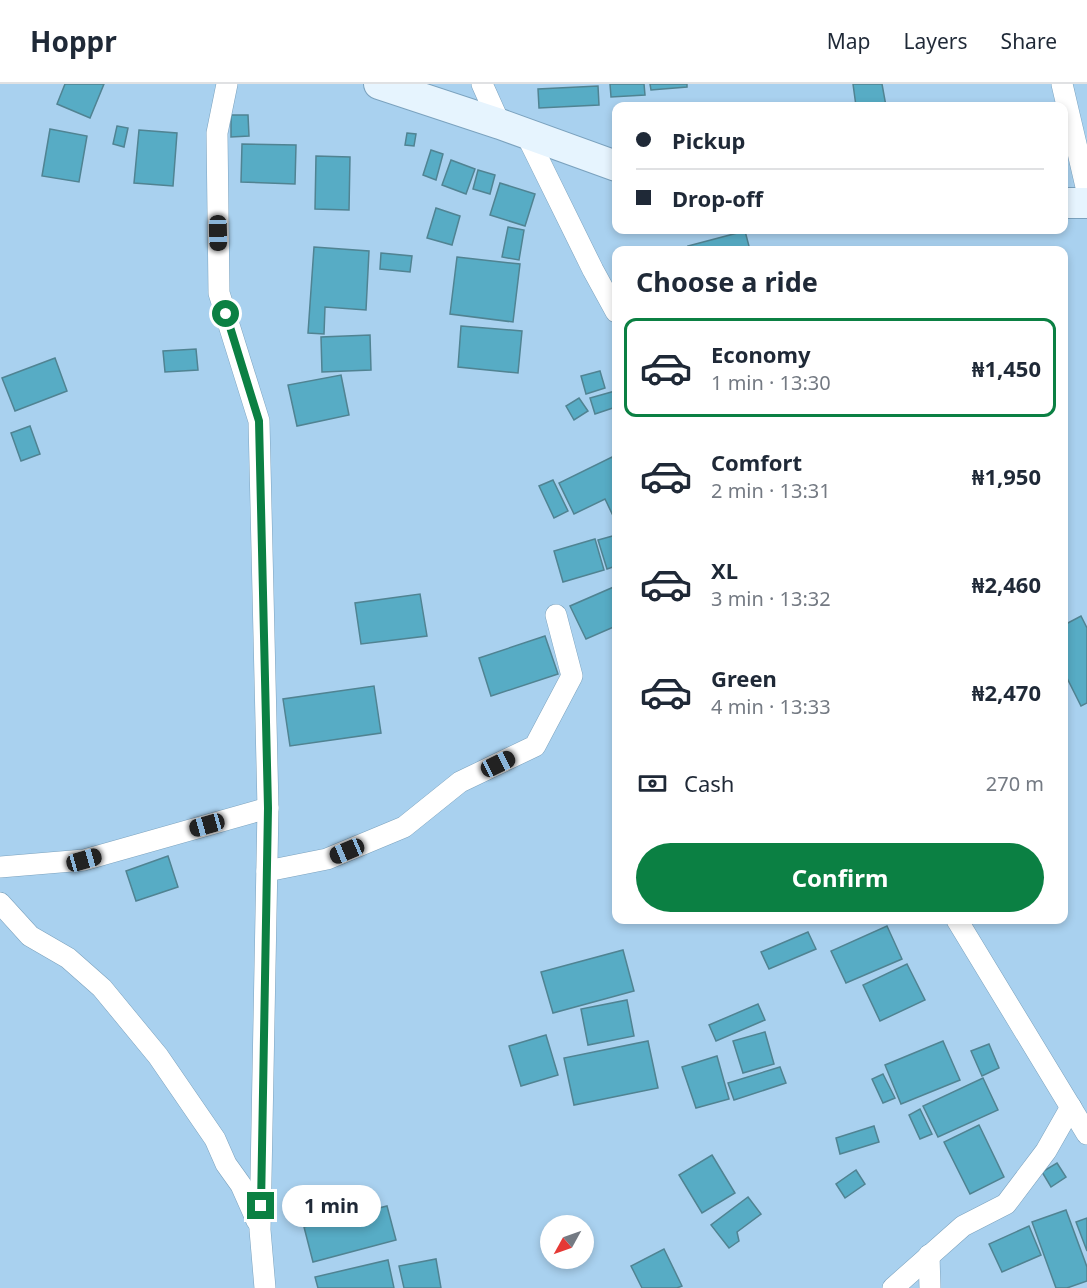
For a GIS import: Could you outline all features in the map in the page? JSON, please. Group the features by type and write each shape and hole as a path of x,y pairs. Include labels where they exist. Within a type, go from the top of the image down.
{"main road":[{"path":"379,84 612,165"},
{"path":"1068,203 1087,203"}],"street":[{"path":"227,84 217,133 219,293 259,421 268,808 260,1230 265,1288"},
{"path":"482,84 513,129 612,305"},
{"path":"1062,84 1066,102"},
{"path":"1068,110 1087,191"},
{"path":"267,871 327,859 404,827 460,782 535,746 572,676 556,615"},
{"path":"0,867 84,860 268,808"},
{"path":"0,903 30,936 68,958 102,988 158,1056 215,1139 226,1164 242,1185 260,1230"},
{"path":"959,924 1087,1134"},
{"path":"893,1288 963,1226 1006,1204 1046,1151 1071,1107"},
{"path":"929,1255 930,1288"}],"building":[{"path":"65,84 104,84 90,118 57,104"},
{"path":"610,84 644,84 645,95 611,97"},
{"path":"650,84 687,84 687,87 651,90"},
{"path":"853,84 882,84 885,102 855,102"},
{"path":"598,86 599,105 539,108 538,89"},
{"path":"231,115 248,115 249,136 231,137"},
{"path":"117,126 128,128 124,147 113,144"},
{"path":"50,129 87,136 79,182 42,176"},
{"path":"139,130 177,133 173,186 134,183"},
{"path":"407,133 416,134 414,146 405,145"},
{"path":"242,144 296,145 295,184 241,182"},
{"path":"431,150 443,154 436,180 423,175"},
{"path":"316,156 350,157 349,210 315,209"},
{"path":"451,160 475,169 466,194 442,185"},
{"path":"478,170 495,175 490,194 473,189"},
{"path":"500,183 535,194 525,226 490,215"},
{"path":"436,208 460,216 452,245 427,238"},
{"path":"508,227 524,230 519,260 502,257"},
{"path":"734,234 746,234 749,246 688,246"},
{"path":"314,247 369,251 366,310 325,307 324,334 308,333"},
{"path":"381,253 412,256 410,272 380,269"},
{"path":"457,257 520,264 513,322 450,314"},
{"path":"461,326 522,331 518,373 458,367"},
{"path":"370,335 371,370 322,372 321,337"},
{"path":"196,349 198,370 165,372 163,351"},
{"path":"55,358 67,391 15,411 2,378"},
{"path":"600,371 605,388 586,394 581,376"},
{"path":"341,375 349,415 297,426 288,385"},
{"path":"612,392 612,408 595,414 590,398"},
{"path":"579,398 588,411 574,420 566,406"},
{"path":"30,426 40,454 21,461 11,433"},
{"path":"612,457 612,514 605,499 574,514 559,483"},
{"path":"553,480 568,511 554,518 539,486"},
{"path":"612,536 612,567 607,569 598,540"},
{"path":"595,539 604,570 563,582 554,551"},
{"path":"612,588 612,628 586,639 570,606"},
{"path":"420,594 427,636 361,644 355,603"},
{"path":"1081,616 1087,628 1087,703 1081,706 1068,680 1068,623"},
{"path":"545,636 558,674 491,696 479,658"},
{"path":"374,686 381,733 290,746 283,699"},
{"path":"168,856 178,887 136,901 126,871"},
{"path":"887,926 902,959 846,983 831,951"},
{"path":"808,932 816,949 769,969 761,952"},
{"path":"623,950 634,991 553,1013 541,972"},
{"path":"907,964 925,1000 880,1021 863,985"},
{"path":"627,1000 634,1036 588,1045 581,1009"},
{"path":"758,1004 765,1020 716,1041 709,1025"},
{"path":"765,1032 774,1064 743,1073 733,1041"},
{"path":"546,1035 558,1075 521,1086 509,1046"},
{"path":"648,1041 658,1088 574,1105 564,1058"},
{"path":"943,1041 960,1080 901,1104 885,1065"},
{"path":"989,1044 999,1068 982,1076 971,1051"},
{"path":"717,1056 729,1099 696,1108 682,1067"},
{"path":"780,1067 786,1083 734,1100 728,1083"},
{"path":"883,1074 895,1098 883,1103 872,1079"},
{"path":"983,1078 998,1110 938,1137 923,1106"},
{"path":"920,1109 932,1134 920,1139 909,1115"},
{"path":"979,1125 1004,1177 970,1194 944,1142"},
{"path":"874,1126 879,1142 840,1154 836,1138"},
{"path":"712,1155 735,1193 702,1213 679,1175"},
{"path":"1057,1163 1066,1177 1051,1187 1042,1172"},
{"path":"856,1170 865,1184 845,1198 836,1184"},
{"path":"748,1197 761,1214 737,1232 739,1241 729,1248 711,1225"},
{"path":"387,1206 396,1240 313,1262 304,1227"},
{"path":"1066,1210 1087,1267 1087,1281 1067,1288 1056,1288 1032,1222"},
{"path":"1087,1218 1087,1251 1076,1222"},
{"path":"1029,1226 1041,1255 1002,1272 989,1244"},
{"path":"664,1249 682,1286 642,1288 631,1266"},
{"path":"436,1259 441,1288 404,1288 399,1266"},
{"path":"388,1260 394,1288 318,1288 315,1277"}],"route":[{"path":"226,314 259,421 268,808 261,1206"}]}
